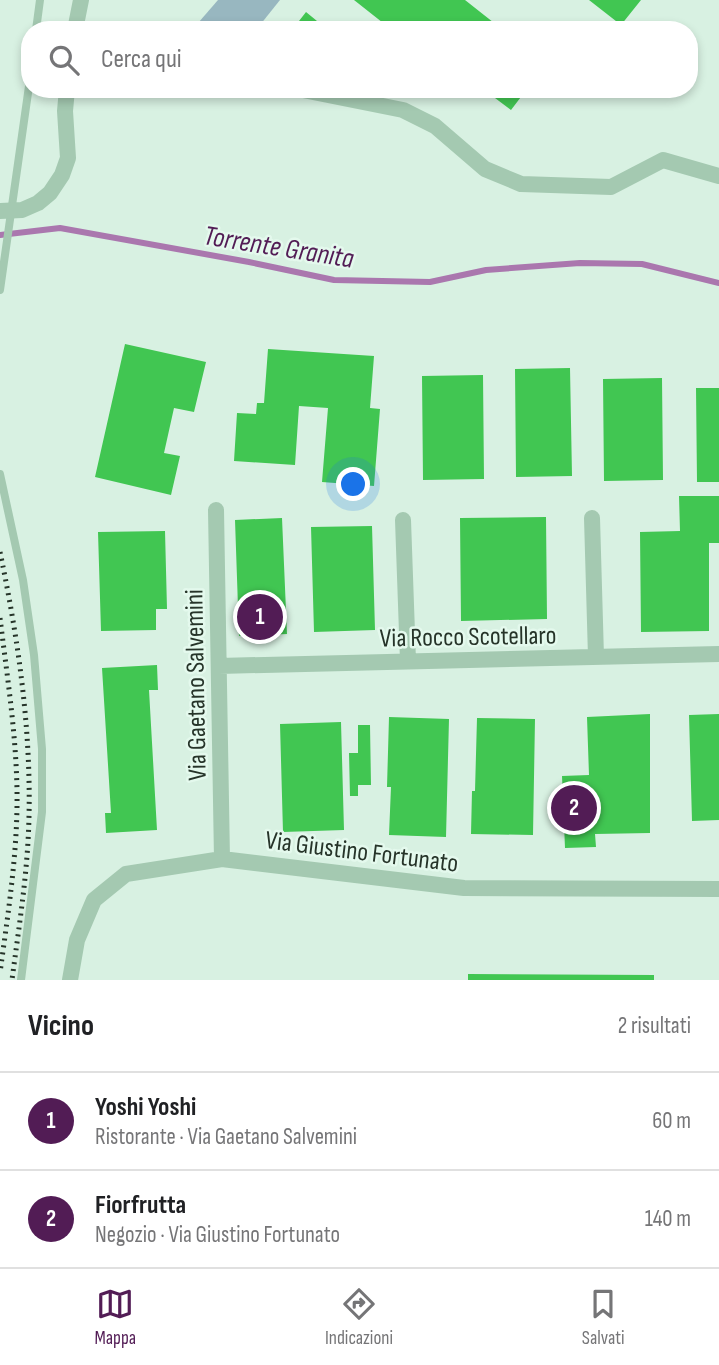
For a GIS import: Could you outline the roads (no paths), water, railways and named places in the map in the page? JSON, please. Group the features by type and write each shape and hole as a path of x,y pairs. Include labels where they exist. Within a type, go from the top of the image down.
{"street":[{"path":"77,21 81,0"},
{"path":"0,211 22,210 38,203 50,193 62,175 68,158 66,98"},
{"path":"343,98 403,110 435,126 485,169 521,184 611,187 663,160 719,176"},
{"name":"Via Gaetano Salvemini","path":"216,510 222,859"},
{"path":"592,518 596,657"},
{"path":"403,520 408,662"},
{"name":"Via Rocco Scotellaro","path":"219,666 719,654"},
{"name":"Via Giustino Fortunato","path":"70,980 77,940 94,900 126,874 222,859 464,888 719,889"}],"lane":[{"path":"37,21 40,0"},
{"path":"0,290 27,98"},
{"path":"0,474 23,580 34,655 42,749 42,812 21,980"}],"waterway":[{"name":"Torrente Granita","path":"0,235 60,228 334,280 430,282 486,270 580,263 642,264 719,283"}],"railway":[{"path":"0,552 22,683 29,783 27,857 12,980"},
{"path":"0,618 13,726 17,790 14,859 0,973"}],"place":[{"name":"Yoshi Yoshi","path":"260,617"},
{"name":"Fiorfrutta","path":"574,808"}]}
